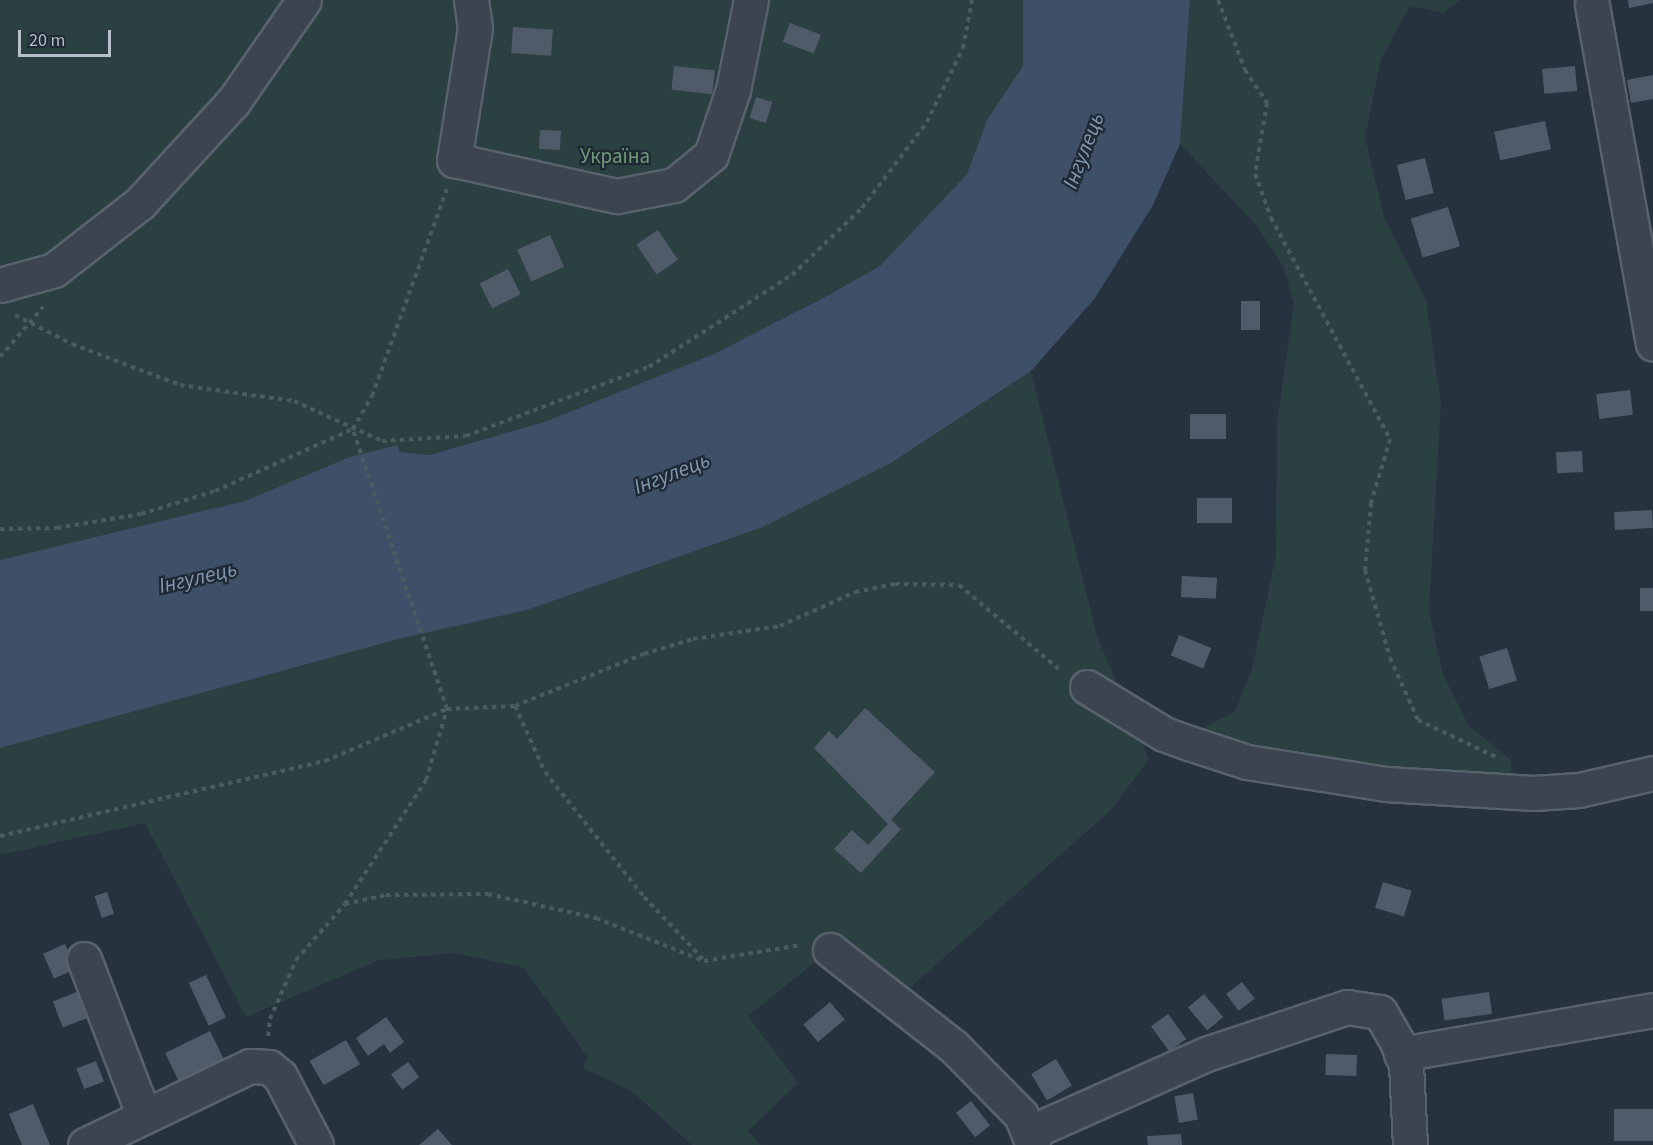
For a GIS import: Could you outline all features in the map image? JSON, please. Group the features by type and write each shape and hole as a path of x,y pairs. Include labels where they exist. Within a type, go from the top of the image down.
{"street":[{"path":"5,299 54,270 140,203 233,102 304,0"},
{"path":"471,0 475,28 454,160 617,196 674,185 711,155 722,130 751,0"},
{"path":"1592,5 1653,344"},
{"path":"1087,687 1164,734 1247,762 1386,784 1534,793 1580,790 1653,773"},
{"path":"830,950 954,1047 1021,1115 1032,1138 1206,1054 1347,1007 1380,1012 1406,1064 1410,1145"},
{"path":"84,959 144,1116"},
{"path":"1401,1054 1653,1010"},
{"path":"85,1145 250,1066 269,1067 280,1076 316,1145"}],"path":[{"path":"5,299 72,344 180,385 294,401 382,441 466,436 649,367 792,275 862,208 927,122 963,48 972,0"},
{"path":"1218,0 1245,70 1267,103 1255,174 1271,218 1382,415 1390,439 1371,503 1365,570 1390,658 1419,720 1433,731 1476,744 1534,793"},
{"path":"0,529 57,528 141,514 214,490 353,429 396,334 454,160"},
{"path":"280,1076 268,1044 270,1019 296,960 345,904 426,780 447,709 353,429"},
{"path":"0,836 326,761 447,709 515,706 644,654 693,639 780,626 855,592 895,584 959,585 1042,659 1087,687"},
{"path":"515,706 545,772 644,897 704,960"},
{"path":"345,904 386,895 488,894 596,918 704,960 808,944 830,950"}],"green space":[{"name":"Україна","path":"0,0 1023,0 1023,66 987,120 967,174 880,266 823,298 714,354 547,421 430,455 400,452 0,607"},
{"path":"1190,0 1460,0 1444,13 1410,6 1381,59 1365,137 1384,217 1426,300 1441,403 1429,611 1443,674 1469,726 1511,760 1512,793 1189,743 1205,727 1235,712 1252,669 1276,555 1277,421 1294,305 1283,266 1256,225 1180,144"},
{"path":"1031,371 1097,636 1149,759 1111,810 895,1001 830,950 748,1016 798,1083 748,1131 761,1145 692,1145 631,1091 583,1068 587,1056 524,968 456,953 379,960 246,1017 145,823 0,855 0,732 43,706 527,610 763,527 891,463"}],"water":[{"name":"Інгулець","path":"1023,0 1190,0 1180,144 1153,205 1095,298 1031,371 891,463 763,527 527,610 398,639 0,748 0,560 245,501 350,457 397,445 400,452 430,455 547,421 714,354 823,298 880,266 967,174 987,120 1023,66"}],"building":[{"path":"1628,0 1653,0 1653,3 1629,8"},
{"path":"790,23 821,35 814,53 783,42"},
{"path":"513,27 553,30 551,56 511,53"},
{"path":"674,66 715,70 712,94 671,90"},
{"path":"1575,66 1577,91 1544,94 1542,69"},
{"path":"1653,75 1653,99 1631,103 1627,80"},
{"path":"756,97 772,102 766,123 750,118"},
{"path":"1545,121 1551,149 1500,160 1494,132"},
{"path":"540,130 561,131 560,150 539,149"},
{"path":"1425,158 1434,193 1406,200 1397,165"},
{"path":"1448,207 1460,246 1423,258 1411,218"},
{"path":"658,230 678,260 657,274 636,245"},
{"path":"550,235 564,267 531,282 517,250"},
{"path":"508,269 521,294 492,308 479,284"},
{"path":"1241,301 1260,301 1260,330 1241,330"},
{"path":"1630,390 1633,415 1599,419 1596,394"},
{"path":"1190,414 1226,414 1226,439 1190,439"},
{"path":"1582,451 1583,472 1557,473 1556,452"},
{"path":"1197,498 1232,498 1232,523 1197,523"},
{"path":"1652,510 1653,528 1615,530 1614,512"},
{"path":"1182,576 1217,578 1216,599 1181,597"},
{"path":"1640,588 1653,588 1653,611 1640,611"},
{"path":"1179,635 1211,648 1203,669 1171,655"},
{"path":"1507,648 1517,681 1489,689 1479,656"},
{"path":"865,708 935,772 891,820 901,829 861,873 834,849 852,830 868,845 888,824 814,748 829,731 837,739"},
{"path":"1383,882 1412,891 1404,917 1375,908"},
{"path":"107,892 114,914 102,918 95,896"},
{"path":"65,944 76,969 54,978 43,954"},
{"path":"206,975 226,1018 209,1026 189,983"},
{"path":"1242,982 1255,999 1239,1011 1226,994"},
{"path":"77,992 87,1018 63,1027 53,1001"},
{"path":"1489,992 1492,1014 1445,1020 1441,999"},
{"path":"1204,994 1223,1017 1207,1030 1188,1007"},
{"path":"830,1002 845,1020 818,1042 803,1024"},
{"path":"1168,1014 1186,1039 1169,1051 1151,1026"},
{"path":"386,1017 404,1042 390,1053 384,1044 368,1056 356,1038"},
{"path":"210,1031 225,1062 180,1083 165,1053"},
{"path":"346,1040 360,1064 324,1085 310,1061"},
{"path":"1326,1054 1357,1055 1356,1076 1325,1075"},
{"path":"1056,1059 1072,1086 1047,1101 1031,1074"},
{"path":"96,1061 104,1082 84,1089 76,1069"},
{"path":"408,1062 419,1077 402,1090 391,1074"},
{"path":"1193,1093 1198,1120 1179,1123 1174,1096"},
{"path":"971,1101 990,1125 975,1137 956,1113"},
{"path":"33,1104 50,1145 22,1145 9,1114"},
{"path":"1614,1109 1653,1109 1653,1141 1614,1141"},
{"path":"438,1129 452,1145 419,1145"},
{"path":"1181,1134 1182,1145 1148,1145 1147,1136"}]}
